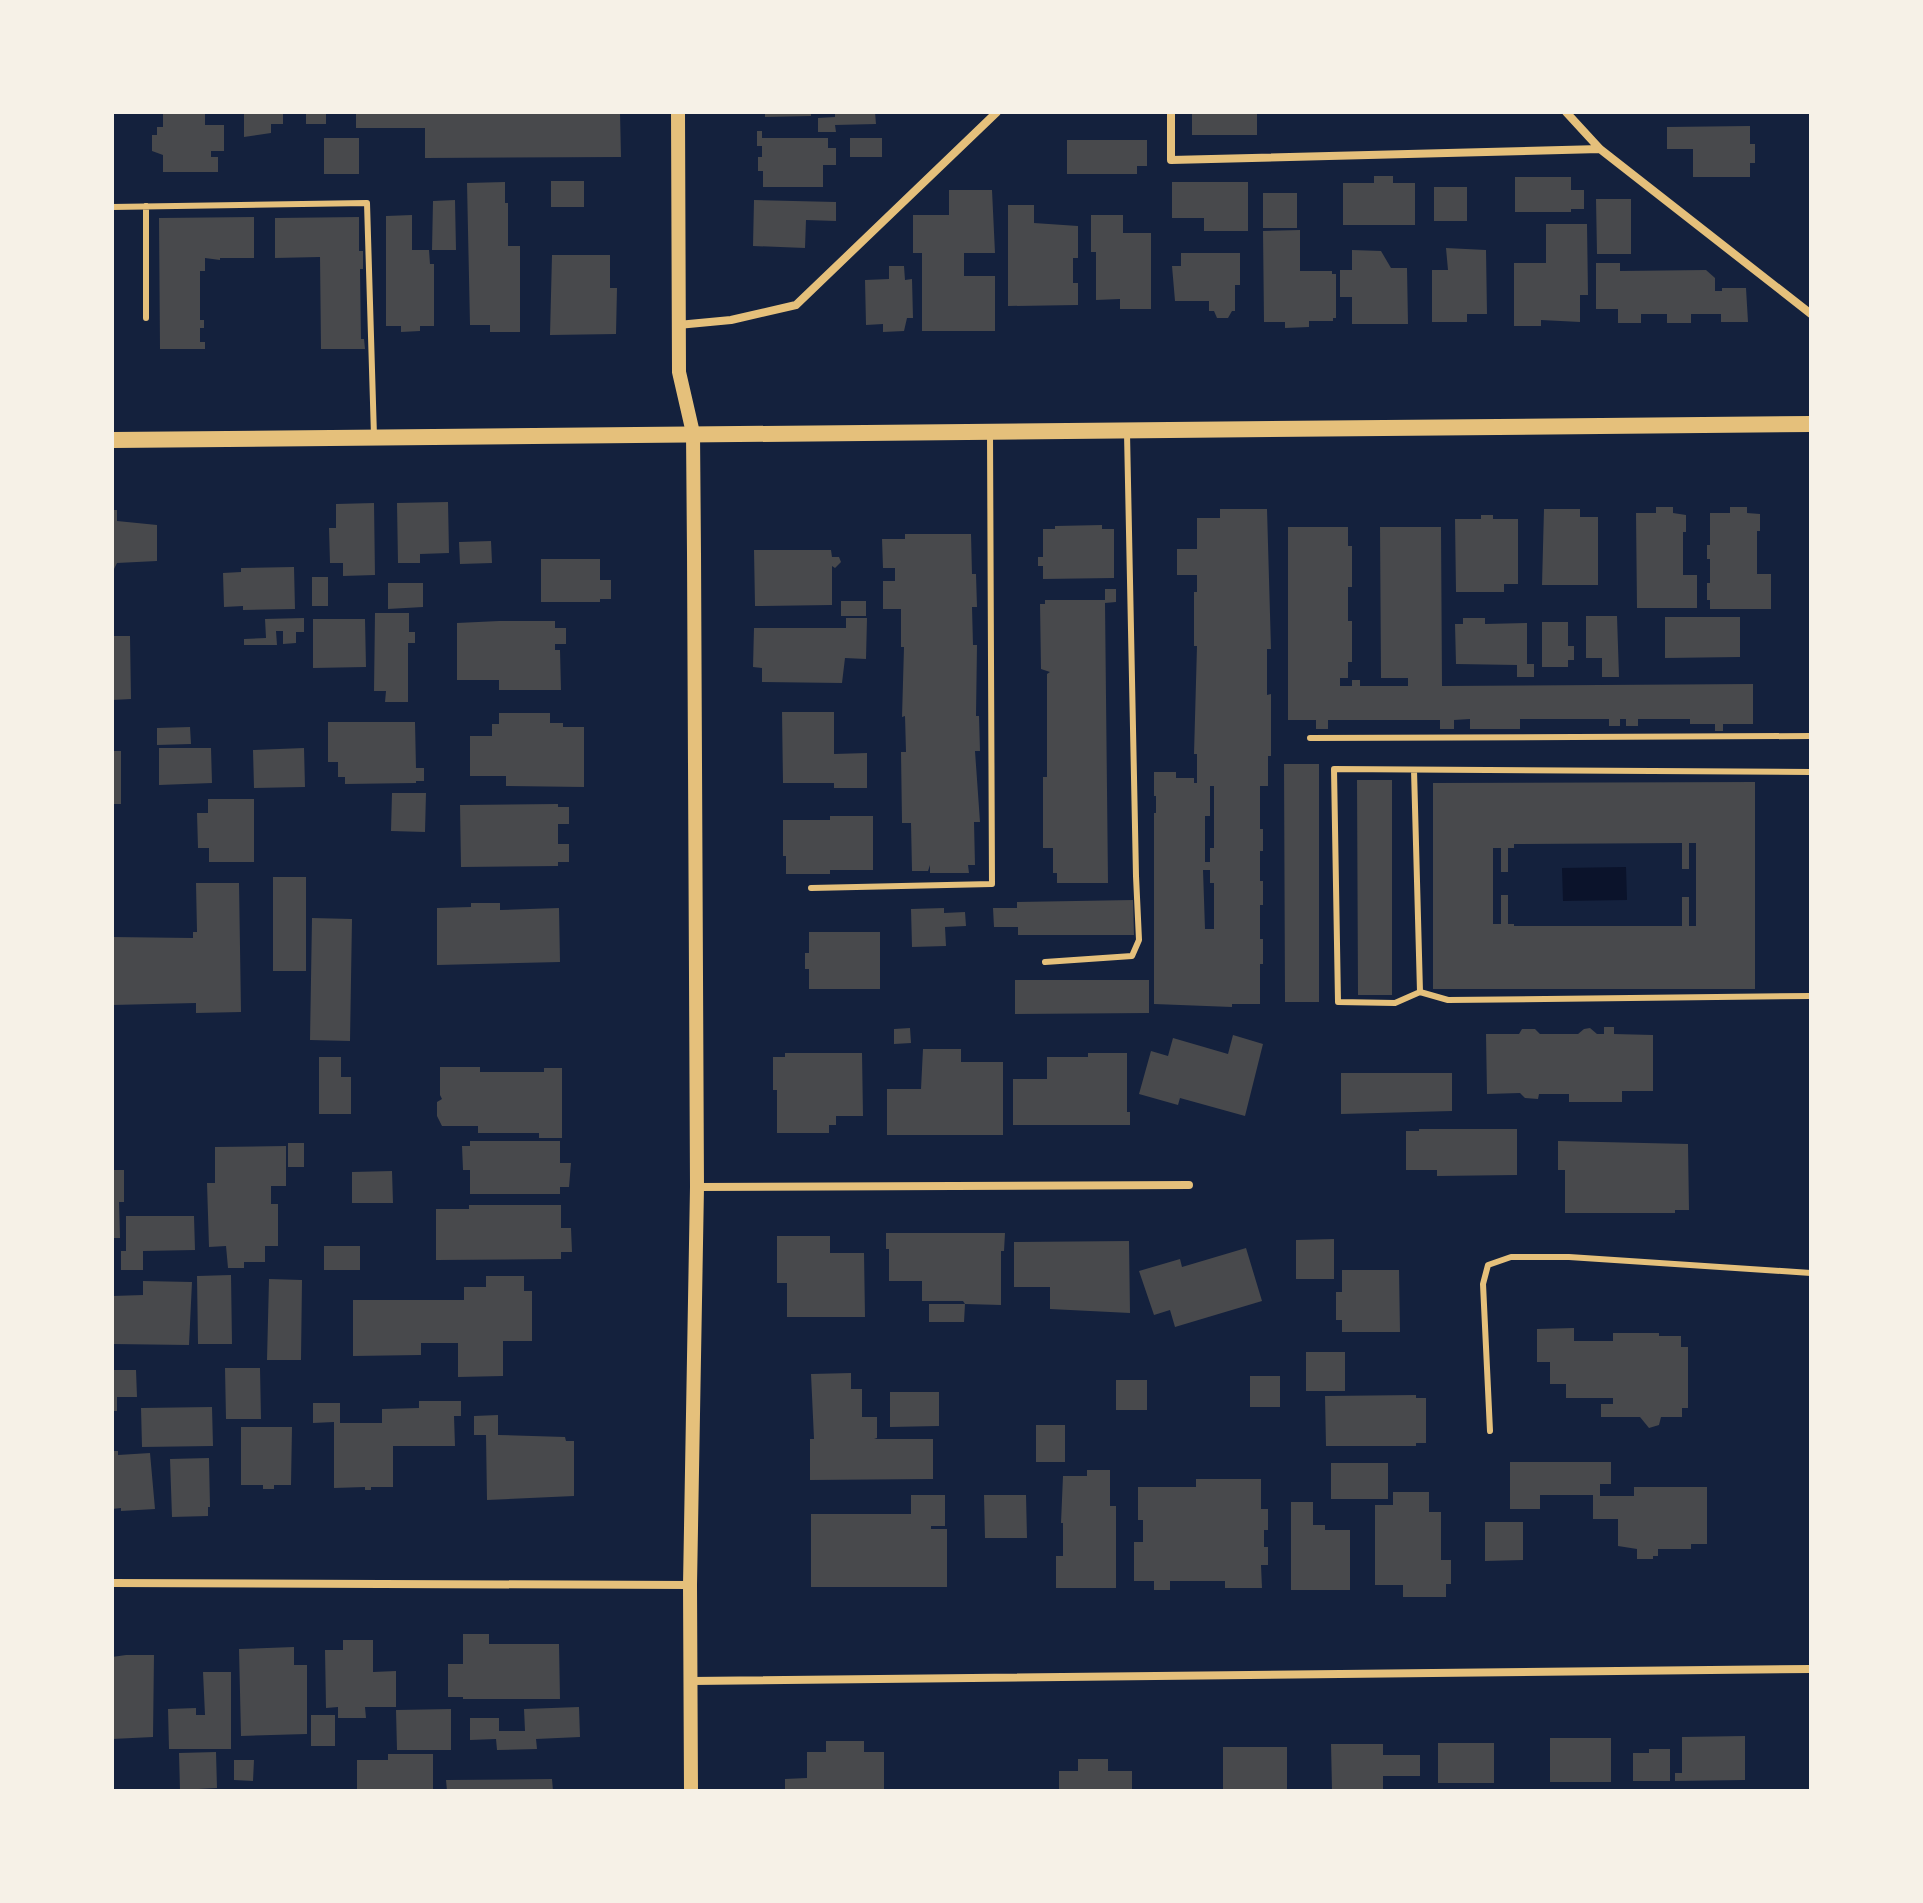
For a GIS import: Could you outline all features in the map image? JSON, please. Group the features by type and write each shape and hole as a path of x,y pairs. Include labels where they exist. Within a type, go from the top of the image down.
{"main road":[{"path":"112,440 1811,424"}],"street":[{"path":"678,112 679,372 693,433 697,1187 690,1585 691,1791"},
{"path":"677,325 731,320 796,305 997,112"},
{"path":"1171,112 1171,160 1600,149"},
{"path":"1566,112 1600,149 1811,314"},
{"path":"697,1187 1189,1185"},
{"path":"112,1583 690,1585"},
{"path":"691,1681 1811,1669"}],"lane":[{"path":"112,207 367,203 374,436"},
{"path":"146,206 146,318"},
{"path":"1045,962 1132,956 1139,940 1127,429"},
{"path":"811,888 992,884 990,430"},
{"path":"1310,738 1811,736"},
{"path":"1811,772 1334,769 1338,1002 1395,1003 1420,992 1448,1000 1811,996"},
{"path":"1414,770 1420,992"},
{"path":"1490,1431 1483,1284 1488,1265 1511,1257 1569,1257 1811,1273"}],"water":[{"path":"1626,867 1627,900 1563,901 1562,868"}],"building":[{"path":"244,112 283,112 283,124 271,124 271,133 244,137"},
{"path":"306,112 326,112 326,124 306,124"},
{"path":"356,112 620,112 621,157 425,158 425,128 356,128"},
{"path":"765,112 811,112 811,116 765,117"},
{"path":"835,112 875,112 876,124 835,125 836,132 818,132 818,118 835,117"},
{"path":"1192,112 1257,112 1257,135 1192,135"},
{"path":"163,114 205,114 205,125 224,125 224,151 211,151 211,157 218,157 218,172 163,172 163,155 152,151 152,135 157,135 157,127 163,127"},
{"path":"1750,126 1750,144 1755,144 1755,163 1750,163 1750,177 1693,177 1693,149 1667,149 1667,127"},
{"path":"757,131 762,131 762,138 828,138 828,148 836,148 836,165 823,165 823,187 763,187 763,171 758,171 762,146 757,146"},
{"path":"324,138 359,138 359,174 324,174"},
{"path":"850,138 882,138 882,157 850,157"},
{"path":"1067,140 1147,140 1147,166 1137,166 1137,174 1067,174"},
{"path":"1374,176 1393,176 1393,183 1415,183 1415,225 1343,225 1343,183 1374,183"},
{"path":"1515,177 1571,177 1571,190 1584,190 1584,209 1571,209 1571,212 1515,212"},
{"path":"551,181 584,181 584,207 551,207"},
{"path":"505,182 508,246 520,246 520,332 490,332 490,325 470,325 467,183"},
{"path":"1172,182 1248,182 1248,231 1204,231 1204,218 1172,218"},
{"path":"1434,187 1467,187 1467,221 1434,221"},
{"path":"949,190 992,190 995,253 964,253 964,276 995,276 995,331 922,331 922,253 913,253 913,215 949,215"},
{"path":"1263,193 1297,193 1297,228 1263,228"},
{"path":"1596,199 1631,199 1631,254 1597,254"},
{"path":"455,200 456,250 432,250 433,201"},
{"path":"754,200 836,202 836,221 806,220 805,248 753,246"},
{"path":"1008,205 1034,205 1034,223 1078,226 1078,258 1073,258 1073,283 1078,283 1078,305 1008,306"},
{"path":"412,215 412,250 429,250 430,264 434,264 434,326 420,326 420,331 401,332 401,326 386,326 386,216"},
{"path":"1091,215 1123,215 1123,233 1151,233 1151,309 1120,309 1120,299 1096,300 1096,252 1091,252"},
{"path":"254,217 254,258 205,258 205,271 200,271 200,320 204,320 204,328 200,328 200,342 205,342 205,349 160,349 159,218"},
{"path":"359,217 359,251 363,251 363,269 360,269 361,339 364,339 365,349 321,349 320,257 275,258 275,218"},
{"path":"1546,224 1587,224 1588,295 1580,295 1580,322 1541,320 1541,326 1514,326 1514,263 1546,263"},
{"path":"1300,230 1300,271 1332,271 1336,274 1336,318 1333,321 1309,321 1309,327 1285,328 1285,322 1264,322 1263,231"},
{"path":"1446,248 1486,250 1487,314 1467,314 1467,322 1432,322 1432,270 1448,270"},
{"path":"1352,250 1381,251 1391,268 1407,268 1408,324 1352,324 1352,297 1340,297 1340,270 1352,270"},
{"path":"1181,253 1240,253 1240,285 1235,285 1235,311 1228,318 1217,318 1214,311 1209,311 1209,301 1175,301 1172,266 1181,266"},
{"path":"552,255 610,255 610,288 617,288 616,334 550,335"},
{"path":"1596,263 1620,263 1620,271 1706,270 1715,278 1715,291 1746,288 1748,322 1721,322 1721,314 1691,314 1691,323 1667,323 1667,314 1641,314 1641,323 1618,323 1618,309 1596,309"},
{"path":"889,266 904,266 905,280 912,279 913,318 907,318 904,331 883,332 883,324 866,325 865,280 889,279"},
{"path":"448,502 449,553 420,554 420,563 398,563 397,503"},
{"path":"374,503 375,575 343,576 343,563 330,563 329,528 336,528 336,504"},
{"path":"1656,507 1673,507 1673,513 1686,515 1683,575 1697,575 1697,608 1637,608 1636,513 1656,513"},
{"path":"1730,507 1747,507 1747,513 1760,514 1757,574 1771,574 1771,609 1710,609 1710,600 1707,600 1710,559 1707,559 1707,545 1710,545 1710,513 1730,513"},
{"path":"1220,509 1267,509 1271,649 1267,649 1267,695 1271,694 1271,756 1268,756 1268,786 1260,786 1263,905 1260,905 1260,939 1263,939 1263,964 1260,964 1260,1004 1232,1004 1232,1007 1154,1004 1154,772 1176,772 1176,778 1194,778 1194,783 1197,783 1197,754 1194,754 1197,646 1194,646 1194,592 1197,592 1197,575 1177,575 1177,549 1197,549 1197,518 1220,518","holes":["1210,786 1214,786 1214,848 1210,848 1210,862 1205,862 1205,816 1210,816","1203,870 1210,870 1210,883 1214,883 1214,929 1205,929"]},
{"path":"1544,509 1580,509 1580,517 1598,517 1598,585 1542,585"},
{"path":"112,510 117,510 117,521 157,525 157,561 117,563 112,573"},
{"path":"1481,515 1493,515 1493,519 1518,519 1518,584 1504,584 1504,592 1456,592 1455,519 1481,519"},
{"path":"1102,525 1102,529 1114,529 1114,578 1043,579 1043,566 1038,566 1038,557 1043,557 1043,529"},
{"path":"1288,527 1348,527 1348,546 1352,546 1348,621 1352,621 1352,662 1348,662 1348,678 1340,678 1340,686 1352,686 1352,680 1360,680 1360,686 1408,686 1408,678 1381,678 1380,527 1441,527 1442,686 1753,684 1753,724 1723,724 1723,731 1715,731 1715,724 1690,724 1690,719 1638,719 1638,726 1626,726 1626,719 1620,719 1620,726 1609,726 1609,719 1520,719 1520,729 1470,729 1470,719 1454,720 1454,729 1440,729 1440,720 1328,720 1328,729 1316,729 1316,720 1288,720"},
{"path":"905,534 971,534 972,574 976,574 977,607 972,607 973,645 977,645 976,716 979,716 980,751 975,751 980,822 974,822 975,865 968,865 969,873 930,873 930,865 928,871 912,871 911,823 902,823 901,752 906,752 905,716 902,717 904,647 901,647 901,609 883,609 883,581 895,581 895,568 883,568 882,539 905,539"},
{"path":"491,541 492,563 460,564 459,542"},
{"path":"754,550 831,550 832,557 839,557 841,562 835,568 832,566 832,605 755,606"},
{"path":"541,559 600,559 600,580 611,580 611,599 600,599 600,602 541,602"},
{"path":"294,567 295,609 243,610 243,606 224,607 223,573 241,572 241,568"},
{"path":"312,577 328,577 328,606 312,606"},
{"path":"388,583 423,583 423,607 388,609"},
{"path":"1105,589 1116,589 1116,602 1105,603 1108,883 1057,883 1057,873 1053,873 1053,848 1043,848 1047,674 1050,672 1041,669 1040,604 1045,604 1045,600 1105,600"},
{"path":"841,601 866,601 866,616 841,616"},
{"path":"375,613 409,613 409,632 415,632 415,643 408,643 408,702 385,702 386,691 374,691"},
{"path":"1586,616 1617,616 1619,677 1602,677 1602,658 1586,658"},
{"path":"1665,617 1740,617 1740,657 1665,658"},
{"path":"304,618 304,632 296,632 296,643 283,644 283,631 276,631 277,645 244,645 244,639 266,638 265,619"},
{"path":"846,618 867,618 866,659 845,658 842,683 762,682 762,668 753,667 754,628 846,628"},
{"path":"1463,618 1485,618 1485,624 1527,623 1527,664 1534,664 1534,677 1517,677 1517,665 1456,664 1455,624 1463,624"},
{"path":"313,619 365,619 366,667 313,668"},
{"path":"555,621 555,628 566,628 566,644 555,644 555,650 560,650 561,690 499,690 499,680 457,680 457,623"},
{"path":"1542,622 1568,622 1568,646 1574,646 1574,660 1568,660 1568,667 1542,667"},
{"path":"112,636 130,636 131,699 112,700"},
{"path":"782,712 834,712 834,754 867,753 867,788 834,788 834,783 783,783"},
{"path":"499,713 550,713 550,723 563,723 563,727 584,727 584,787 506,786 506,776 470,776 470,736 492,736 492,724 499,724"},
{"path":"328,722 415,722 416,768 424,768 424,781 345,784 345,777 338,777 338,762 328,762"},
{"path":"190,727 191,744 157,745 157,728"},
{"path":"159,748 211,748 212,783 159,785"},
{"path":"304,748 305,787 254,788 253,750"},
{"path":"112,751 121,751 121,804 112,804"},
{"path":"1284,764 1319,764 1319,1002 1285,1002"},
{"path":"1357,780 1392,780 1392,995 1358,995"},
{"path":"1755,782 1755,989 1433,989 1433,783","holes":["1682,843 1682,869 1689,869 1689,843 1696,843 1696,926 1689,926 1689,897 1682,897 1682,926 1514,926 1508,924 1508,895 1501,895 1501,924 1493,924 1493,848 1501,848 1501,872 1508,872 1508,848 1514,848 1514,844"]},
{"path":"392,793 426,793 425,832 391,831"},
{"path":"208,799 254,799 254,862 209,862 209,848 198,848 197,813 208,813"},
{"path":"558,804 558,807 569,807 569,824 558,824 558,844 569,844 569,862 558,862 558,866 461,867 460,805"},
{"path":"830,816 873,816 873,870 786,874 783,820 830,820"},
{"path":"273,877 306,877 306,971 273,971"},
{"path":"196,883 239,883 241,1012 196,1013 196,1003 112,1005 112,937 193,938 193,932 197,932"},
{"path":"1133,900 1134,935 1018,935 1018,927 994,927 993,908 1017,908 1017,902"},
{"path":"471,903 500,903 500,910 559,908 560,962 437,965 437,908 471,907"},
{"path":"944,908 944,913 965,912 966,926 945,927 946,946 912,947 911,909"},
{"path":"312,918 352,919 350,1041 310,1040"},
{"path":"809,932 880,932 880,989 809,989 805,953 809,953"},
{"path":"1015,980 1149,980 1149,1013 1015,1014"},
{"path":"1604,1027 1614,1027 1614,1034 1653,1035 1653,1091 1622,1091 1622,1102 1569,1102 1569,1094 1539,1094 1538,1099 1525,1098 1520,1093 1487,1094 1486,1034 1519,1034 1522,1029 1535,1029 1540,1034 1578,1034 1590,1028 1597,1034 1604,1034"},
{"path":"910,1028 911,1043 894,1044 894,1029"},
{"path":"1233,1035 1263,1044 1245,1116 1180,1098 1178,1105 1139,1094 1151,1051 1168,1056 1173,1038 1228,1054"},
{"path":"923,1049 961,1049 961,1062 1003,1062 1003,1135 887,1135 887,1089 921,1089"},
{"path":"785,1053 862,1053 863,1116 836,1116 836,1125 829,1125 829,1133 777,1133 773,1057 785,1057"},
{"path":"1088,1053 1127,1053 1127,1112 1130,1112 1130,1125 1013,1125 1013,1079 1047,1079 1047,1057 1088,1057"},
{"path":"319,1057 341,1057 341,1077 351,1077 351,1114 319,1114"},
{"path":"440,1067 480,1067 480,1072 544,1072 544,1068 562,1068 562,1138 539,1138 539,1133 478,1133 478,1126 442,1126 437,1116 437,1102 442,1099"},
{"path":"1341,1073 1452,1073 1452,1111 1341,1114"},
{"path":"1517,1129 1517,1175 1437,1176 1437,1170 1406,1170 1406,1131"},
{"path":"470,1141 560,1141 560,1163 571,1163 569,1187 560,1187 560,1194 470,1194 470,1170 463,1170 462,1146 470,1146"},
{"path":"1558,1141 1688,1144 1689,1210 1675,1210 1675,1213 1565,1213 1565,1170 1558,1170"},
{"path":"288,1143 304,1143 304,1167 288,1167"},
{"path":"286,1146 286,1186 271,1186 271,1204 278,1204 278,1246 265,1246 265,1262 244,1262 244,1268 228,1268 226,1246 209,1247 207,1183 215,1183 215,1147"},
{"path":"112,1170 124,1170 124,1202 119,1202 120,1238 112,1238"},
{"path":"392,1171 393,1203 352,1203 352,1172"},
{"path":"469,1205 561,1205 561,1228 571,1228 572,1252 561,1252 561,1259 436,1260 436,1209 469,1209"},
{"path":"126,1216 194,1216 195,1250 143,1251 143,1270 121,1270 121,1251 126,1251"},
{"path":"886,1233 1005,1233 1004,1251 1001,1251 1001,1305 922,1301 922,1281 889,1281"},
{"path":"777,1236 830,1236 830,1253 864,1253 865,1317 787,1317 787,1283 777,1283"},
{"path":"1334,1239 1334,1279 1296,1279 1296,1240"},
{"path":"1129,1241 1130,1313 1050,1309 1050,1287 1014,1287 1014,1242"},
{"path":"324,1246 360,1246 360,1270 324,1270"},
{"path":"1246,1248 1262,1301 1175,1327 1170,1310 1154,1315 1139,1271 1180,1259 1182,1267"},
{"path":"1342,1270 1399,1270 1400,1332 1342,1332 1342,1320 1336,1320 1336,1292 1342,1292"},
{"path":"231,1275 232,1344 198,1344 197,1276"},
{"path":"486,1276 524,1276 524,1291 532,1291 532,1341 503,1341 503,1376 458,1377 458,1343 421,1343 421,1355 353,1356 353,1300 464,1300 464,1287 486,1287"},
{"path":"269,1279 302,1280 301,1360 267,1360"},
{"path":"143,1281 192,1282 189,1345 112,1344 112,1296 143,1295"},
{"path":"929,1304 965,1304 964,1322 929,1322"},
{"path":"1574,1328 1574,1341 1613,1341 1613,1333 1681,1336 1681,1347 1688,1347 1688,1408 1682,1408 1682,1417 1661,1417 1659,1425 1649,1428 1640,1417 1601,1417 1601,1404 1613,1404 1613,1398 1566,1398 1566,1384 1550,1384 1550,1362 1537,1362 1537,1329"},
{"path":"1306,1352 1345,1352 1345,1391 1306,1391"},
{"path":"225,1368 260,1368 261,1419 226,1419"},
{"path":"112,1370 136,1370 137,1397 117,1397 117,1411 112,1411"},
{"path":"851,1373 851,1389 862,1389 862,1417 877,1417 877,1438 874,1439 933,1439 933,1479 810,1480 810,1439 814,1439 811,1374"},
{"path":"1250,1376 1280,1376 1280,1407 1250,1407"},
{"path":"1116,1380 1147,1380 1147,1410 1116,1410"},
{"path":"890,1392 939,1392 939,1426 890,1427"},
{"path":"1416,1395 1416,1398 1426,1398 1426,1443 1416,1443 1416,1446 1326,1446 1325,1396"},
{"path":"419,1401 461,1401 461,1416 454,1416 455,1446 393,1446 393,1487 371,1487 371,1490 365,1490 365,1487 334,1488 334,1422 313,1423 313,1403 340,1403 340,1423 382,1423 382,1409 419,1408"},
{"path":"212,1407 213,1446 142,1447 141,1408"},
{"path":"498,1415 498,1435 565,1437 566,1441 574,1441 574,1496 487,1500 486,1435 474,1435 474,1416"},
{"path":"1036,1425 1065,1425 1065,1462 1036,1462"},
{"path":"241,1427 292,1427 291,1485 274,1485 274,1489 263,1489 263,1485 241,1485"},
{"path":"112,1451 118,1451 118,1455 150,1453 155,1509 112,1509"},
{"path":"209,1458 208,1516 172,1517 170,1459"},
{"path":"1510,1462 1611,1462 1611,1484 1600,1484 1600,1496 1634,1496 1634,1487 1707,1487 1707,1544 1691,1544 1691,1549 1658,1549 1658,1556 1653,1556 1653,1559 1637,1559 1637,1549 1618,1546 1618,1519 1593,1519 1593,1495 1540,1495 1540,1509 1510,1509"},
{"path":"1331,1463 1388,1463 1388,1499 1331,1499"},
{"path":"1087,1470 1110,1470 1110,1506 1116,1506 1116,1588 1056,1588 1056,1556 1063,1556 1063,1476 1087,1476"},
{"path":"1196,1479 1261,1479 1261,1509 1268,1509 1264,1547 1268,1547 1268,1565 1261,1565 1262,1588 1225,1588 1225,1581 1170,1581 1170,1590 1154,1590 1154,1581 1134,1581 1134,1542 1143,1542 1143,1520 1138,1520 1138,1487 1196,1487"},
{"path":"1393,1492 1429,1492 1429,1512 1441,1512 1441,1560 1451,1560 1451,1584 1446,1584 1446,1597 1403,1597 1403,1585 1375,1585 1375,1505 1393,1505"},
{"path":"911,1495 945,1495 945,1526 931,1526 931,1529 947,1529 947,1587 811,1587 811,1514 911,1514"},
{"path":"984,1495 1026,1495 1027,1538 985,1538"},
{"path":"1291,1502 1313,1502 1313,1525 1325,1525 1325,1530 1350,1530 1350,1590 1291,1590"},
{"path":"1485,1522 1523,1522 1523,1560 1485,1561"},
{"path":"463,1634 489,1634 489,1644 559,1644 560,1699 448,1697 448,1664 463,1664"},
{"path":"343,1640 373,1640 373,1672 396,1671 396,1707 365,1707 366,1718 338,1718 338,1707 326,1708 325,1650 343,1650"},
{"path":"294,1647 294,1665 307,1665 307,1734 241,1736 239,1649"},
{"path":"154,1655 153,1737 112,1739 112,1657"},
{"path":"203,1672 231,1672 231,1749 169,1749 168,1709 196,1708 196,1715 205,1715"},
{"path":"579,1707 580,1737 536,1739 537,1749 497,1750 496,1739 470,1740 470,1718 499,1718 499,1731 525,1731 524,1709"},
{"path":"451,1709 451,1750 397,1750 396,1710"},
{"path":"311,1715 335,1715 335,1746 311,1746"},
{"path":"1745,1736 1745,1780 1675,1781 1675,1773 1682,1773 1682,1737"},
{"path":"1550,1738 1611,1738 1611,1782 1550,1782"},
{"path":"826,1741 864,1741 864,1752 884,1752 884,1791 785,1791 785,1779 807,1778 807,1752 826,1752"},
{"path":"1438,1743 1494,1743 1494,1783 1438,1783"},
{"path":"1331,1744 1383,1744 1383,1755 1420,1755 1420,1776 1383,1776 1383,1790 1332,1790"},
{"path":"1223,1747 1287,1747 1287,1791 1223,1791"},
{"path":"1649,1749 1670,1749 1670,1781 1633,1781 1633,1753 1649,1753"},
{"path":"216,1752 217,1788 180,1790 179,1753"},
{"path":"388,1754 433,1754 433,1791 357,1791 357,1760 388,1760"},
{"path":"1078,1759 1108,1759 1108,1771 1132,1771 1132,1791 1059,1791 1059,1771 1078,1771"},
{"path":"234,1760 254,1760 253,1781 234,1780"},
{"path":"552,1779 553,1791 447,1791 446,1780"}]}
